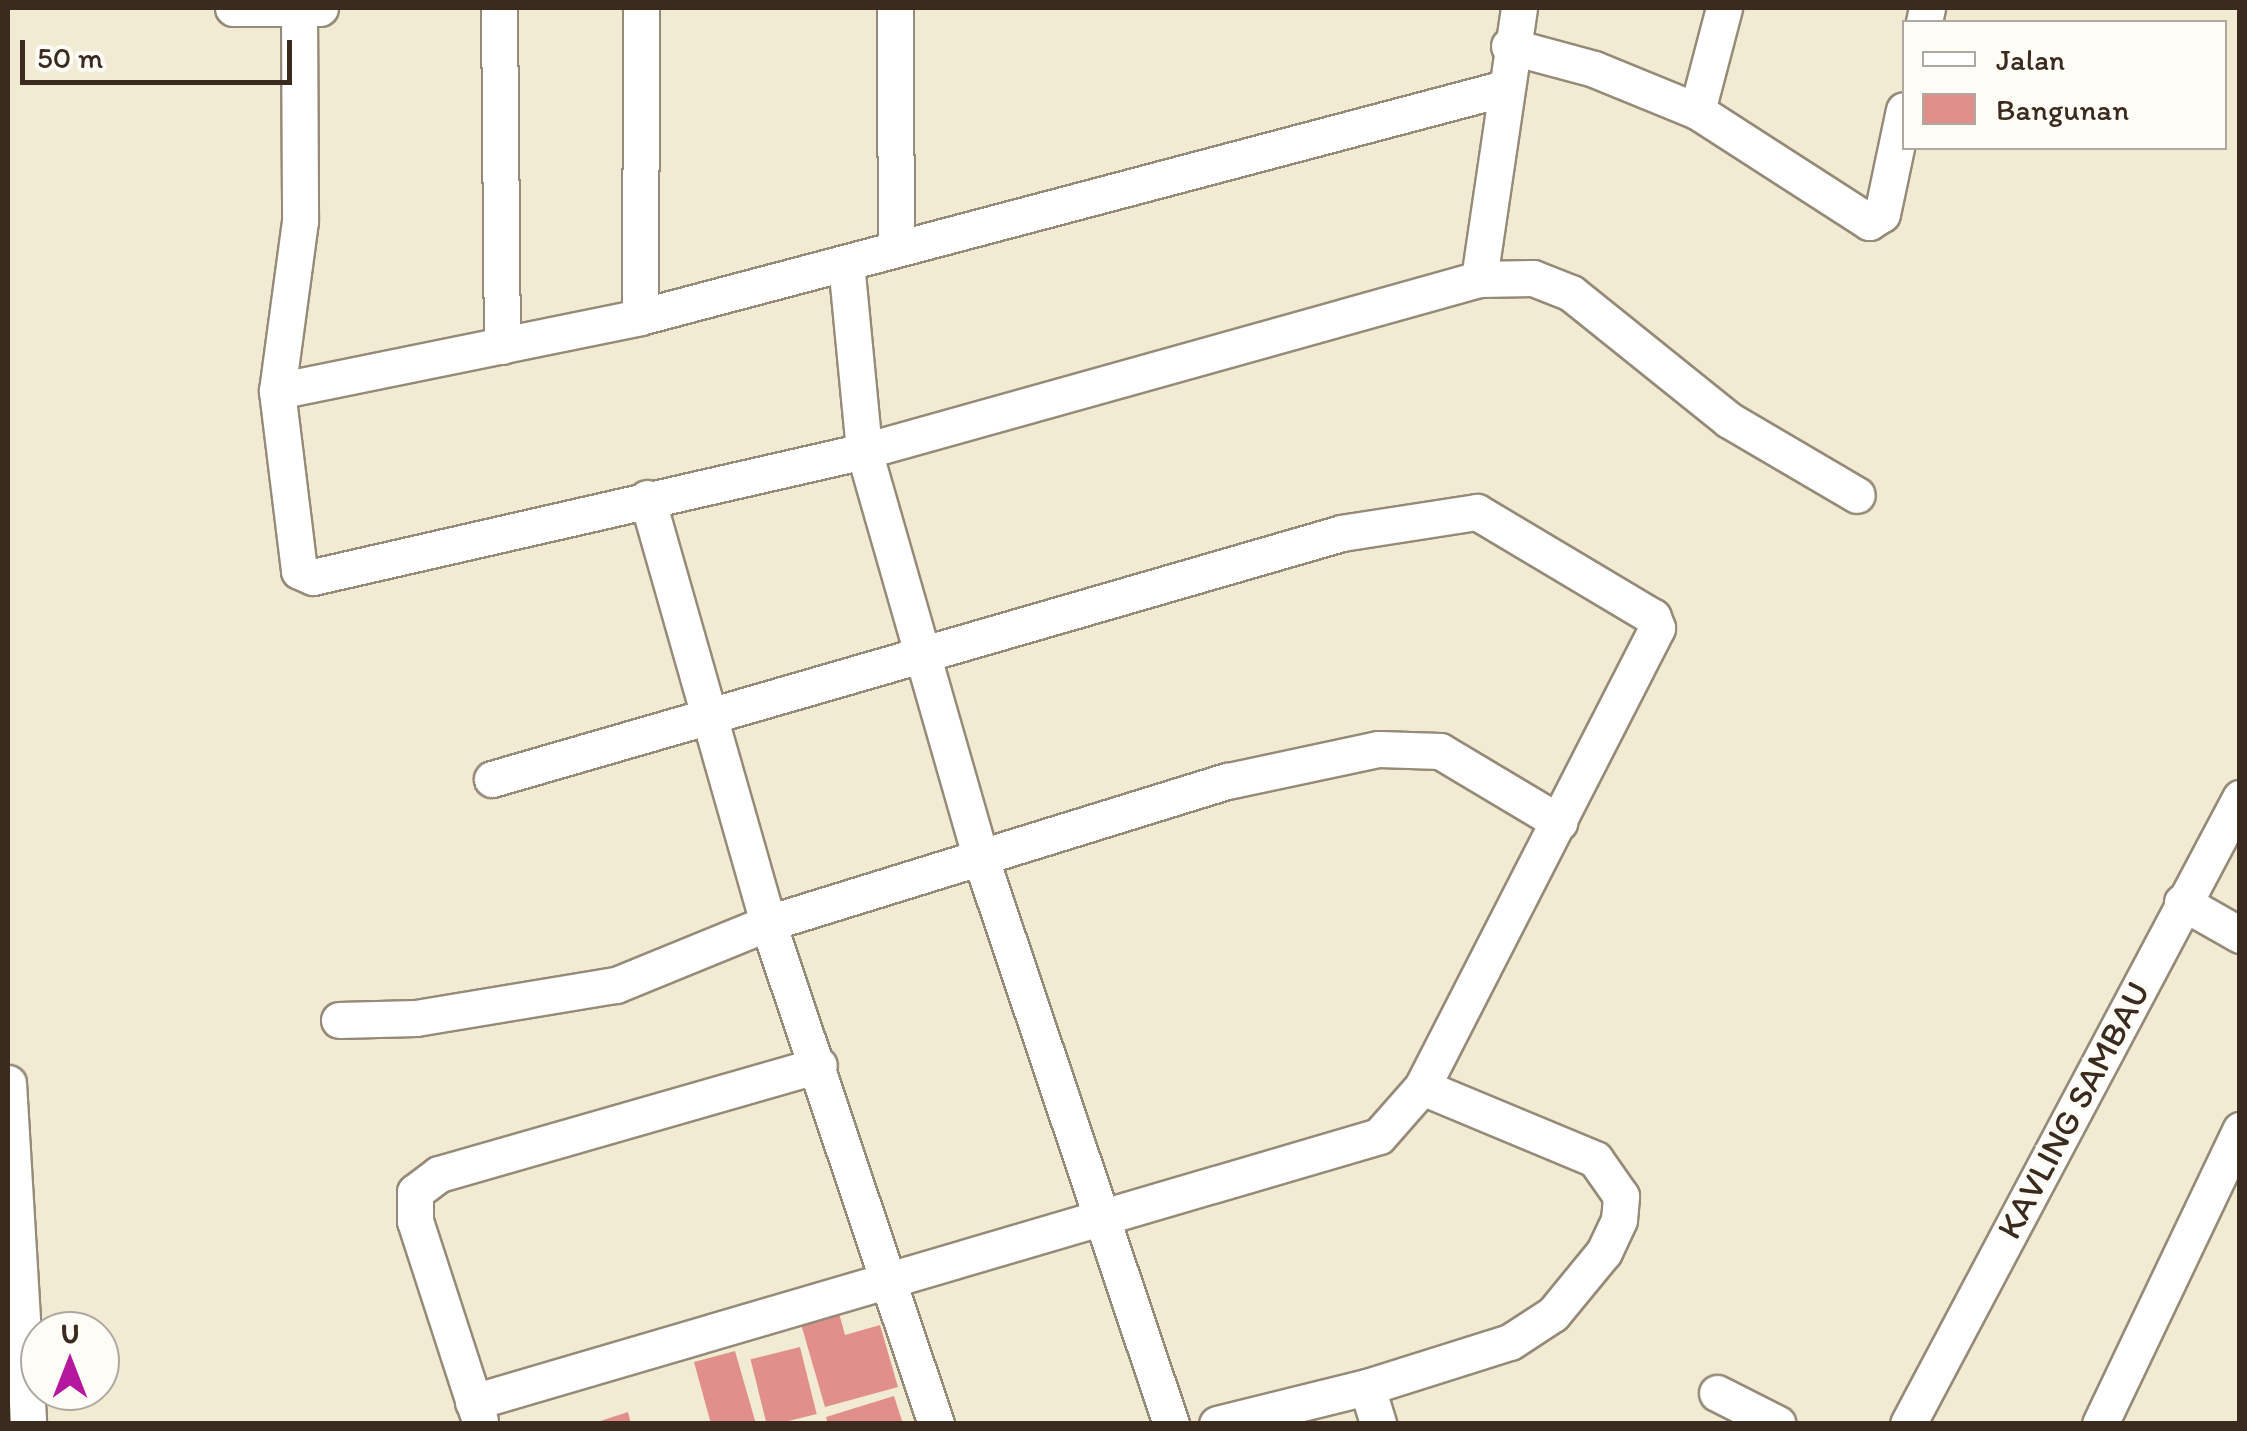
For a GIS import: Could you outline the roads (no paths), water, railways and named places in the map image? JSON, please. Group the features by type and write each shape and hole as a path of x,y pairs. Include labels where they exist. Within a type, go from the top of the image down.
{"street":[{"path":"232,8 310,8 300,221 277,391 298,571 312,577 864,451 1479,279 1533,278 1570,293 1729,420 1857,495"},
{"path":"499,8 502,346"},
{"path":"640,317 641,8"},
{"path":"895,8 896,250"},
{"path":"1479,279 1510,46 1519,8"},
{"path":"1697,111 1724,8"},
{"path":"1510,46 1594,69 1697,111 1869,222 1882,214 1902,119"},
{"path":"277,391 640,317 1505,88"},
{"path":"846,262 864,451 926,655 980,859 1098,1220 1171,1424"},
{"path":"647,498 712,711 768,923 819,1065 936,1424"},
{"path":"492,779 712,711 926,655 1342,533 1477,512 1656,623 1656,638 1422,1087 1379,1136 888,1282 477,1413 416,1222 416,1192 439,1174 819,1065"},
{"path":"338,1020 416,1018 616,984 768,923 1228,782 1379,749 1440,751 1559,822"},
{"name":"KAVLING SAMBAU","path":"1908,1424 2240,798"},
{"path":"2182,902 2240,936"},
{"path":"8,1083 28,1424"},
{"path":"1217,1424 1367,1388 1534,1331 1604,1252 1619,1220 1617,1183 1595,1159 1422,1087"},
{"path":"2100,1424 2240,1130"},
{"path":"1367,1388 1378,1424"},
{"path":"1717,1394 1778,1424"}]}
